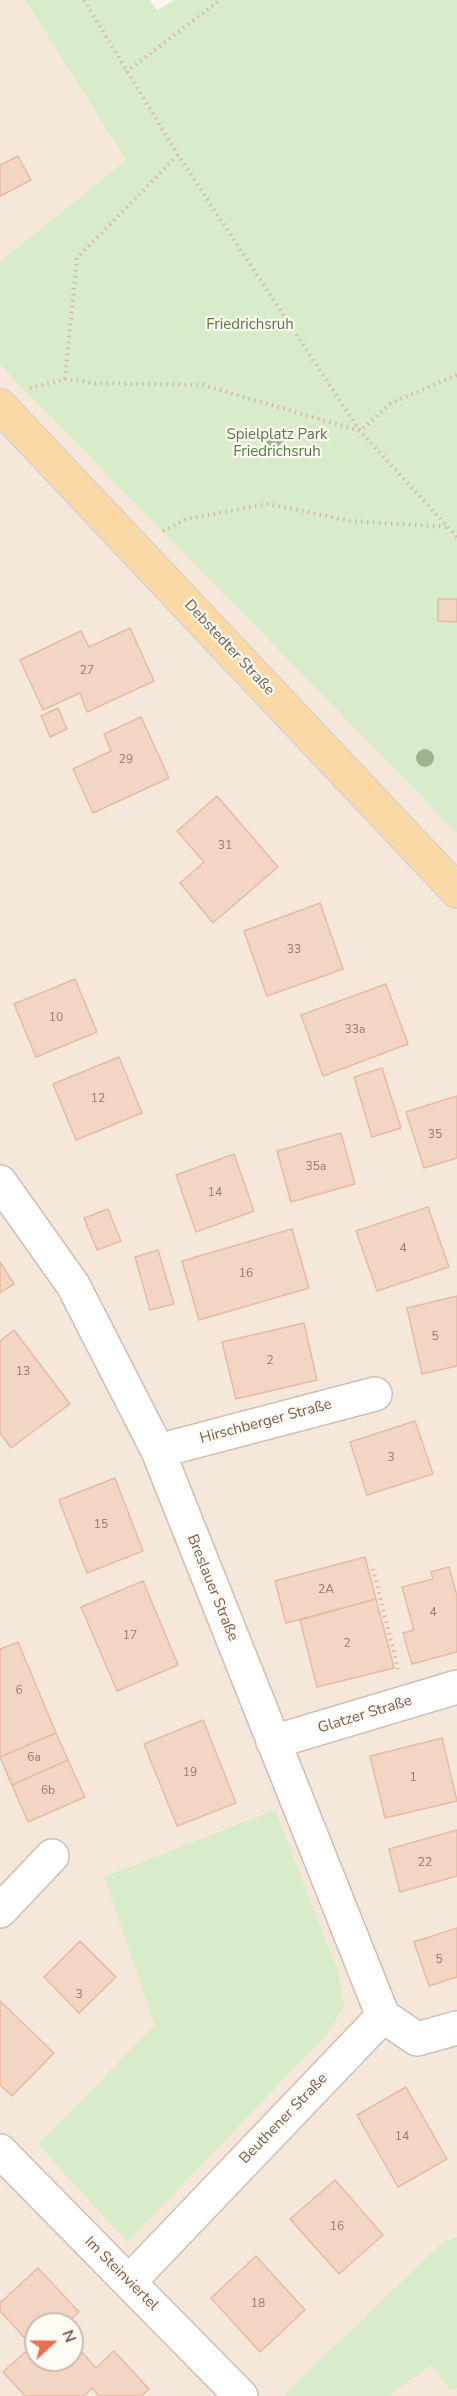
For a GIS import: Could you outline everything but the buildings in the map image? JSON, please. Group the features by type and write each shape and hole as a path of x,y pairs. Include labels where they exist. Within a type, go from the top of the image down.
{"main road":[{"name":"Debstedter Straße","path":"2,410 457,891"}],"street":[{"name":"Breslauer Straße","path":"0,1182 73,1285 158,1451 383,2016"},
{"name":"Hirschberger Straße","path":"158,1451 375,1394"},
{"name":"Glatzer Straße","path":"273,1742 457,1687"},
{"path":"0,1911 52,1856"},
{"path":"383,2016 417,2039 457,2028"},
{"name":"Beuthener Straße","path":"129,2282 383,2016"},
{"name":"Im Steinviertel","path":"0,2151 241,2396"}],"path":[{"path":"84,0 178,155 360,431 457,537"},
{"path":"126,72 220,0"},
{"path":"65,379 77,258 178,155"},
{"path":"360,431 391,403 457,375"},
{"path":"2,410 31,386 65,379 95,383 203,385 360,431"},
{"path":"134,547 186,519 267,504 351,521 448,527"},
{"path":"373,1569 406,1702"}],"shaded area":[{"path":"0,0 25,0 126,160 0,261"},
{"path":"0,365 457,833 457,2396 0,2396"}],"green space":[{"name":"Friedrichsruh","path":"25,0 150,0 157,10 174,0 457,0 457,833 0,365 0,261 126,160"},
{"path":"275,1810 338,1972 344,2006 328,2033 127,2242 38,2144 155,2025 104,1877"},
{"path":"457,2237 457,2388 450,2390 432,2365 387,2396 283,2396 443,2242"}],"park label":[{"name":"Spielplatz Park Friedrichsruh","path":"277,444"}]}
